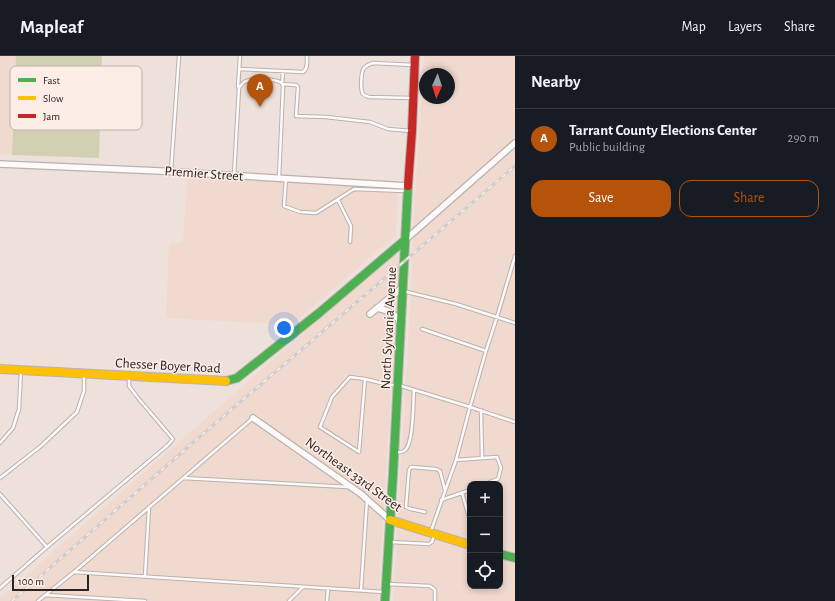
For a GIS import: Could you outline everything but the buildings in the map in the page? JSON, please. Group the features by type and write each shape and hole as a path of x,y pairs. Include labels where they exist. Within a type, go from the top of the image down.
{"street":[{"name":"North Sylvania Avenue","path":"386,601 415,56"},
{"path":"406,240 515,144"},
{"name":"Premier Street","path":"0,164 171,171 286,178 408,189"},
{"name":"Chesser Boyer Road","path":"0,369 226,381 237,378 319,313 406,240"},
{"path":"370,314 403,289"},
{"path":"377,308 387,310 394,314 401,325"},
{"name":"Northeast 33rd Street","path":"253,418 350,487 390,520 467,543"},
{"path":"503,555 515,558"}],"lane":[{"path":"171,171 180,56"},
{"path":"234,175 240,56"},
{"path":"240,69 300,72 306,68 307,56"},
{"path":"413,98 369,97 363,94 361,89 363,69 367,65 373,63 415,65"},
{"path":"279,178 283,71"},
{"path":"238,90 244,82 252,79 268,80 280,82 282,84 296,84 298,87 296,116 326,117 370,122 388,129 412,131"},
{"path":"286,178 284,206 300,212 316,213 354,189 408,189"},
{"path":"338,200 351,226 350,242"},
{"path":"389,542 429,544 432,542 432,533 456,460 486,351 515,256"},
{"path":"403,289 515,323"},
{"path":"422,329 486,351"},
{"path":"0,443 12,428 19,409 21,370"},
{"path":"0,478 41,446 77,412 84,391 84,374"},
{"path":"0,588 173,440 129,386 129,376"},
{"path":"364,379 359,452 320,427 332,397 350,377 364,379 389,385 398,385 515,422"},
{"path":"394,452 405,451 408,446 412,431 414,390"},
{"path":"481,410 482,458"},
{"path":"38,601 74,572 253,418"},
{"path":"456,460 497,458 501,468 498,479 493,481"},
{"path":"425,512 406,507 408,470 411,467 436,469 440,471 445,490"},
{"path":"183,478 350,487"},
{"path":"442,500 467,491"},
{"path":"462,493 469,517"},
{"path":"0,494 47,547"},
{"path":"361,590 367,500"},
{"path":"145,576 148,507"},
{"path":"74,572 361,590 430,586 435,590 435,601"},
{"path":"289,601 303,586"},
{"path":"327,601 328,588"},
{"path":"45,595 145,601"}],"shaded area":[{"path":"0,56 16,56 16,66 10,66 10,130 13,130 12,155 0,154"},
{"path":"16,56 102,56 102,66 16,66"},
{"path":"424,56 515,56 515,601 393,601 412,273 412,241 421,104 455,104 455,68 423,68"},
{"path":"13,130 100,130 99,158 12,155"},
{"path":"187,178 398,187 396,235 292,325 166,318 169,244 183,242"},
{"path":"397,254 399,258 398,284 378,601 0,601 0,598 393,255"}],"railway":[{"path":"12,601 204,433 515,166"}],"traffic: fast":[{"path":"385,601 408,186"},
{"path":"226,381 237,378 319,313 405,240"},
{"path":"503,555 515,558"}],"traffic: slow":[{"path":"0,369 226,381"},
{"path":"390,520 467,544"}],"traffic: jam":[{"path":"408,186 415,56"}],"place":[{"name":"Tarrant County Elections Center","path":"260,107"}]}
